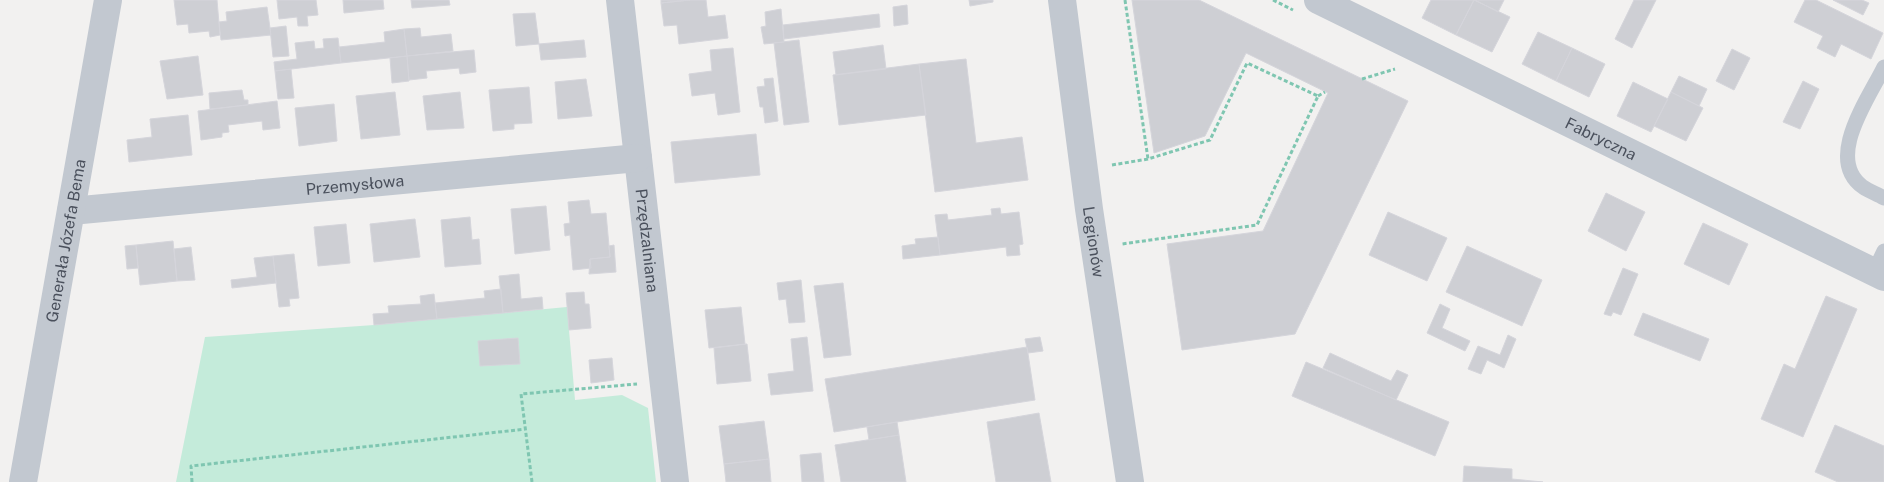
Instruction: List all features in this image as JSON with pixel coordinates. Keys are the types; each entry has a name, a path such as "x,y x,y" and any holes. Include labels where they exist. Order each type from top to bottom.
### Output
{"street":[{"name":"Generała Józefa Bema","path":"24,482 108,0"},
{"name":"Przędzalniana","path":"620,0 676,482"},
{"name":"Legionów","path":"1062,0 1089,209 1130,482"},
{"name":"Fabryczna","path":"1318,0 1881,266"},
{"name":"Przemysłowa","path":"71,211 638,158"}],"lane":[{"path":"1884,67 1848,139 1846,157 1852,174 1862,187 1884,198"}],"path":[{"path":"1125,0 1148,160"},
{"path":"1109,165 1148,160 1210,140 1247,63 1318,96"},
{"path":"1362,79 1398,68"},
{"path":"1119,244 1257,225 1318,96 1325,92"},
{"path":"532,482 522,394 663,381"},
{"path":"192,482 191,466 526,429"}],"green space":[{"path":"567,307 575,400 622,395 648,408 656,482 176,482 205,337 374,325"}],"building":[{"path":"174,0 217,0 220,35 210,37 209,31 189,33 188,24 177,25"},
{"path":"277,0 316,0 318,15 307,16 308,26 298,26 297,17 279,19"},
{"path":"343,0 383,0 384,9 344,13"},
{"path":"411,0 449,0 450,5 412,8"},
{"path":"661,0 690,0 661,3"},
{"path":"706,0 708,17 725,15 728,38 679,44 677,25 664,26 661,3"},
{"path":"969,0 993,0 993,2 970,6"},
{"path":"1132,0 1199,0 1408,101 1295,334 1182,350 1167,244 1263,231 1328,93 1246,53 1205,136 1154,153"},
{"path":"1431,0 1474,0 1456,35 1422,18"},
{"path":"1474,0 1510,17 1492,52 1456,35"},
{"path":"1475,0 1504,0 1498,12"},
{"path":"1634,0 1656,0 1632,48 1615,39"},
{"path":"1805,0 1816,0 1883,33 1871,59 1841,44 1835,57 1817,48 1823,36 1794,22"},
{"path":"1833,0 1862,0 1869,3 1863,15"},
{"path":"907,5 908,24 894,26 893,7"},
{"path":"267,7 271,35 221,40 219,22 227,21 226,12"},
{"path":"781,9 784,42 764,44 761,27 766,26 765,12"},
{"path":"535,13 539,44 516,46 513,14"},
{"path":"879,14 880,27 784,39 783,25"},
{"path":"286,26 289,56 273,57 270,28"},
{"path":"420,28 421,37 451,34 453,51 407,56 404,29"},
{"path":"404,29 407,56 341,63 339,47 385,42 384,32"},
{"path":"1538,32 1572,48 1556,81 1522,64"},
{"path":"338,38 341,63 275,71 274,62 297,59 295,43 314,41 315,49 324,48 323,39"},
{"path":"584,40 586,57 541,60 539,44"},
{"path":"799,40 809,122 784,125 774,43"},
{"path":"883,45 886,69 836,75 833,52"},
{"path":"733,48 740,112 718,115 715,93 692,96 689,74 712,71 710,50"},
{"path":"1572,48 1605,64 1589,97 1556,81"},
{"path":"1732,49 1750,58 1734,90 1716,81"},
{"path":"474,50 476,72 460,74 459,68 426,71 427,78 409,80 407,56"},
{"path":"198,56 203,95 167,99 160,61"},
{"path":"407,56 409,81 392,83 390,58"},
{"path":"966,59 976,143 1022,137 1028,180 935,192 919,64"},
{"path":"919,64 926,115 839,125 833,75"},
{"path":"291,69 294,98 278,99 275,71"},
{"path":"1679,76 1707,89 1699,106 1671,92"},
{"path":"773,78 778,121 765,123 763,107 760,107 757,87 765,86 764,79"},
{"path":"586,79 592,116 558,119 555,82"},
{"path":"1803,81 1819,89 1800,129 1783,122"},
{"path":"1633,82 1668,99 1651,132 1617,116"},
{"path":"529,87 532,123 514,124 514,129 493,131 489,90"},
{"path":"242,90 244,100 248,100 248,105 210,109 209,93"},
{"path":"395,92 400,135 361,139 356,96"},
{"path":"460,92 464,128 427,130 423,96"},
{"path":"1671,92 1703,108 1686,141 1654,126"},
{"path":"277,101 280,128 263,130 262,121 228,125 229,132 222,133 222,137 201,140 198,111"},
{"path":"334,104 337,141 299,146 295,108"},
{"path":"188,115 192,155 129,162 127,140 152,137 150,119"},
{"path":"756,134 760,175 675,183 671,142"},
{"path":"1606,193 1645,212 1626,251 1588,231"},
{"path":"589,200 591,214 606,213 610,257 590,259 591,268 573,270 570,235 565,236 564,224 570,223 568,202"},
{"path":"546,206 550,250 515,254 511,209"},
{"path":"1000,208 1001,214 1019,212 1023,244 1019,245 1020,255 1007,256 1006,247 940,255 935,215 947,214 948,220 992,215 991,209"},
{"path":"1388,212 1447,238 1427,281 1369,255"},
{"path":"470,217 472,240 479,239 481,264 445,267 441,220"},
{"path":"415,219 420,257 374,262 370,224"},
{"path":"1703,223 1748,244 1729,285 1684,264"},
{"path":"346,224 350,263 318,266 314,227"},
{"path":"938,237 940,255 903,259 902,246 916,244 915,239"},
{"path":"173,241 177,281 140,285 136,245"},
{"path":"136,245 138,268 127,269 125,246"},
{"path":"614,245 616,272 589,274 590,259 610,257 609,246"},
{"path":"1467,246 1542,280 1522,326 1446,292"},
{"path":"191,247 195,280 177,281 174,249"},
{"path":"294,254 299,298 289,299 290,306 279,307 273,256"},
{"path":"273,256 276,283 232,288 231,280 257,277 254,258"},
{"path":"1623,268 1638,274 1621,315 1613,312 1611,316 1604,314"},
{"path":"519,274 521,299 542,297 543,309 503,313 499,276"},
{"path":"801,280 805,322 789,323 786,299 779,300 777,283"},
{"path":"843,283 851,355 824,358 814,286"},
{"path":"501,289 503,313 437,319 435,303 485,298 484,291"},
{"path":"584,292 585,304 589,304 591,328 569,330 566,293"},
{"path":"434,294 437,319 374,325 373,314 389,313 388,306 421,304 420,296"},
{"path":"1826,296 1857,309 1803,437 1761,419 1784,364 1795,369"},
{"path":"1440,304 1450,309 1442,328 1470,341 1465,351 1427,333"},
{"path":"741,307 745,344 709,348 705,310"},
{"path":"1643,313 1709,339 1700,361 1634,335"},
{"path":"1508,335 1516,339 1504,368 1487,360 1481,374 1468,369 1478,346 1500,355"},
{"path":"807,337 813,391 771,395 768,374 794,371 791,339"},
{"path":"1040,337 1043,351 1028,353 1025,339"},
{"path":"518,338 520,364 480,366 478,341"},
{"path":"747,344 751,381 717,384 714,348"},
{"path":"1027,347 1035,400 834,432 825,379"},
{"path":"1330,353 1391,381 1397,370 1408,375 1396,400 1323,368"},
{"path":"612,358 614,380 591,383 589,360"},
{"path":"1306,362 1449,422 1435,456 1292,396"},
{"path":"1039,413 1051,482 996,482 987,422"},
{"path":"764,421 769,459 724,464 719,426"},
{"path":"897,422 899,435 869,440 867,427"},
{"path":"1835,425 1884,446 1884,482 1838,482 1815,472"},
{"path":"899,435 906,482 841,482 835,445"},
{"path":"821,453 824,482 802,482 800,455"},
{"path":"769,459 771,482 726,482 724,464"},
{"path":"1464,466 1512,469 1512,479 1543,482 1463,482"}]}
